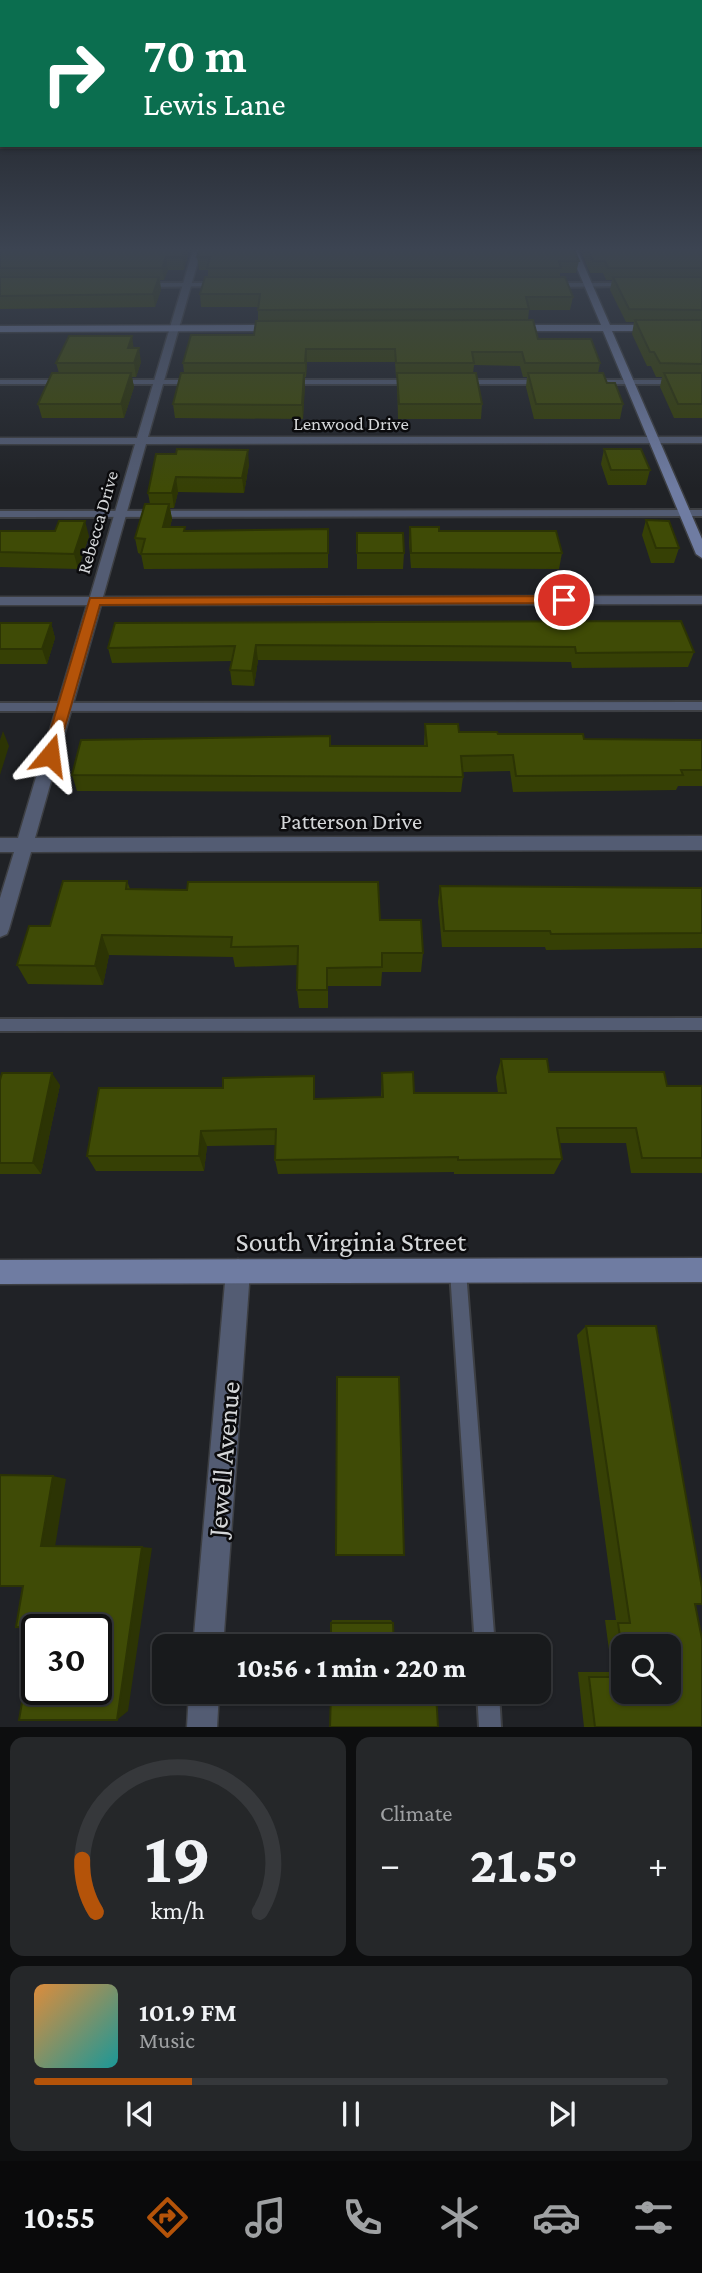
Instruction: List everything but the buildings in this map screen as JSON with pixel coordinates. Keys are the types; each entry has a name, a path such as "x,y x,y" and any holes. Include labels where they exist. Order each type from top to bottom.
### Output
{"street":[{"path":"0,329 286,328"},
{"path":"495,328 702,328"},
{"path":"607,328 702,554"},
{"name":"Rebecca Drive","path":"0,929 174,329"},
{"name":"Lenwood Drive","path":"0,441 702,440"},
{"path":"0,601 702,600"},
{"name":"Patterson Drive","path":"0,845 702,843"},
{"name":"South Virginia Street","path":"0,1272 702,1270"},
{"name":"Jewell Avenue","path":"209,1634 238,1272"},
{"path":"202,1727 203,1704"}],"lane":[{"path":"0,382 66,382"},
{"path":"106,382 200,382"},
{"path":"283,382 422,382"},
{"path":"449,382 547,382"},
{"path":"588,382 702,382"},
{"path":"0,514 702,513"},
{"path":"0,707 702,706"},
{"path":"0,1025 702,1024"},
{"path":"458,1271 484,1634"},
{"path":"489,1704 491,1727"}],"route":[{"path":"50,755 95,601 564,600"}]}
